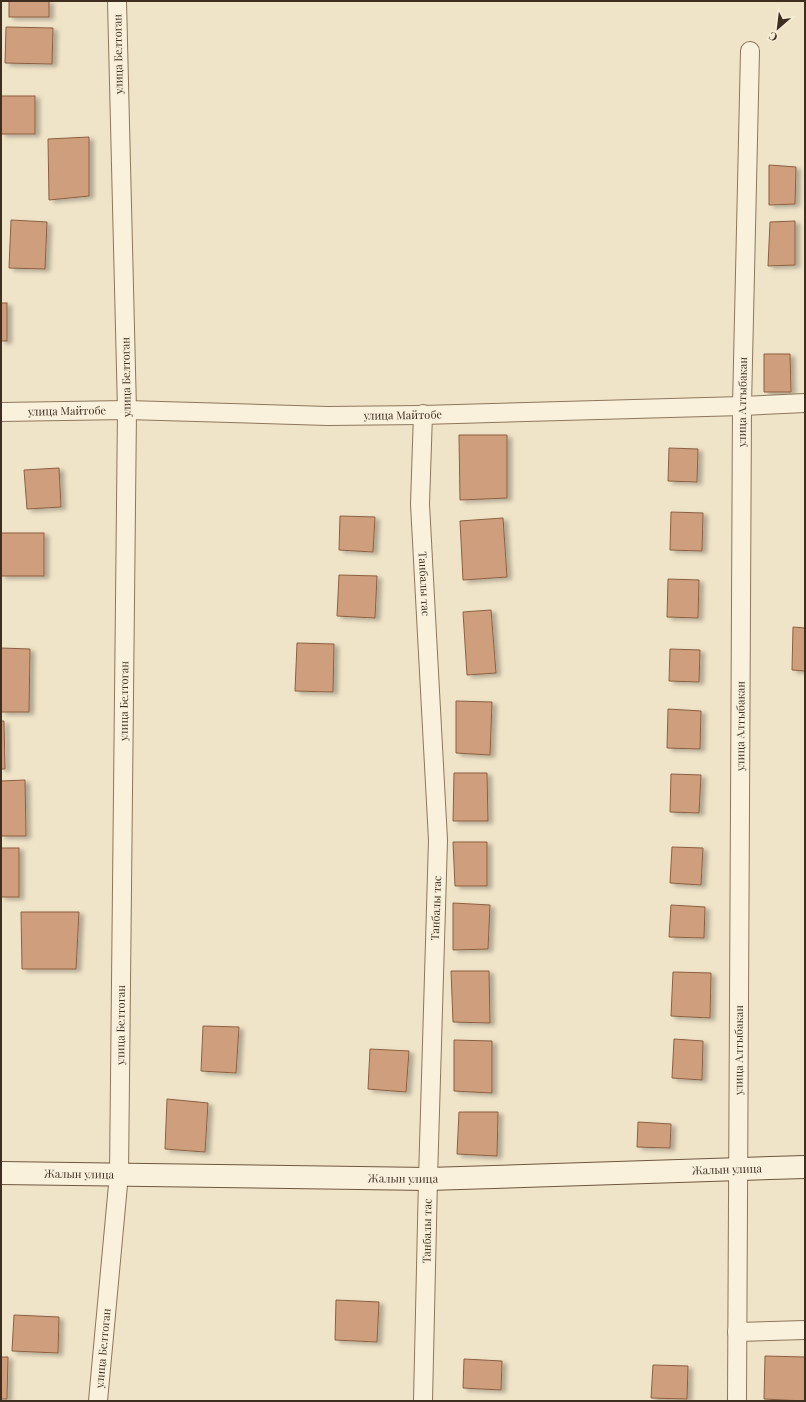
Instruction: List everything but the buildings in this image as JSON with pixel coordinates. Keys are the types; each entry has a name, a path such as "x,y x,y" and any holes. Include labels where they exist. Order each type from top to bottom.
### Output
{"street":[{"name":"улица Белтоган","path":"98,1401 119,1174 127,410 117,1"},
{"name":"улица Алтыбакан","path":"737,1401 742,406 750,51"},
{"name":"улица Майтобе","path":"1,412 127,410 328,416 742,406 805,403"},
{"name":"Танбалы тас","path":"423,414 420,504 438,840 423,1401"},
{"name":"Жалын улица","path":"1,1173 428,1179 805,1167"},
{"path":"737,1332 805,1330"}]}
